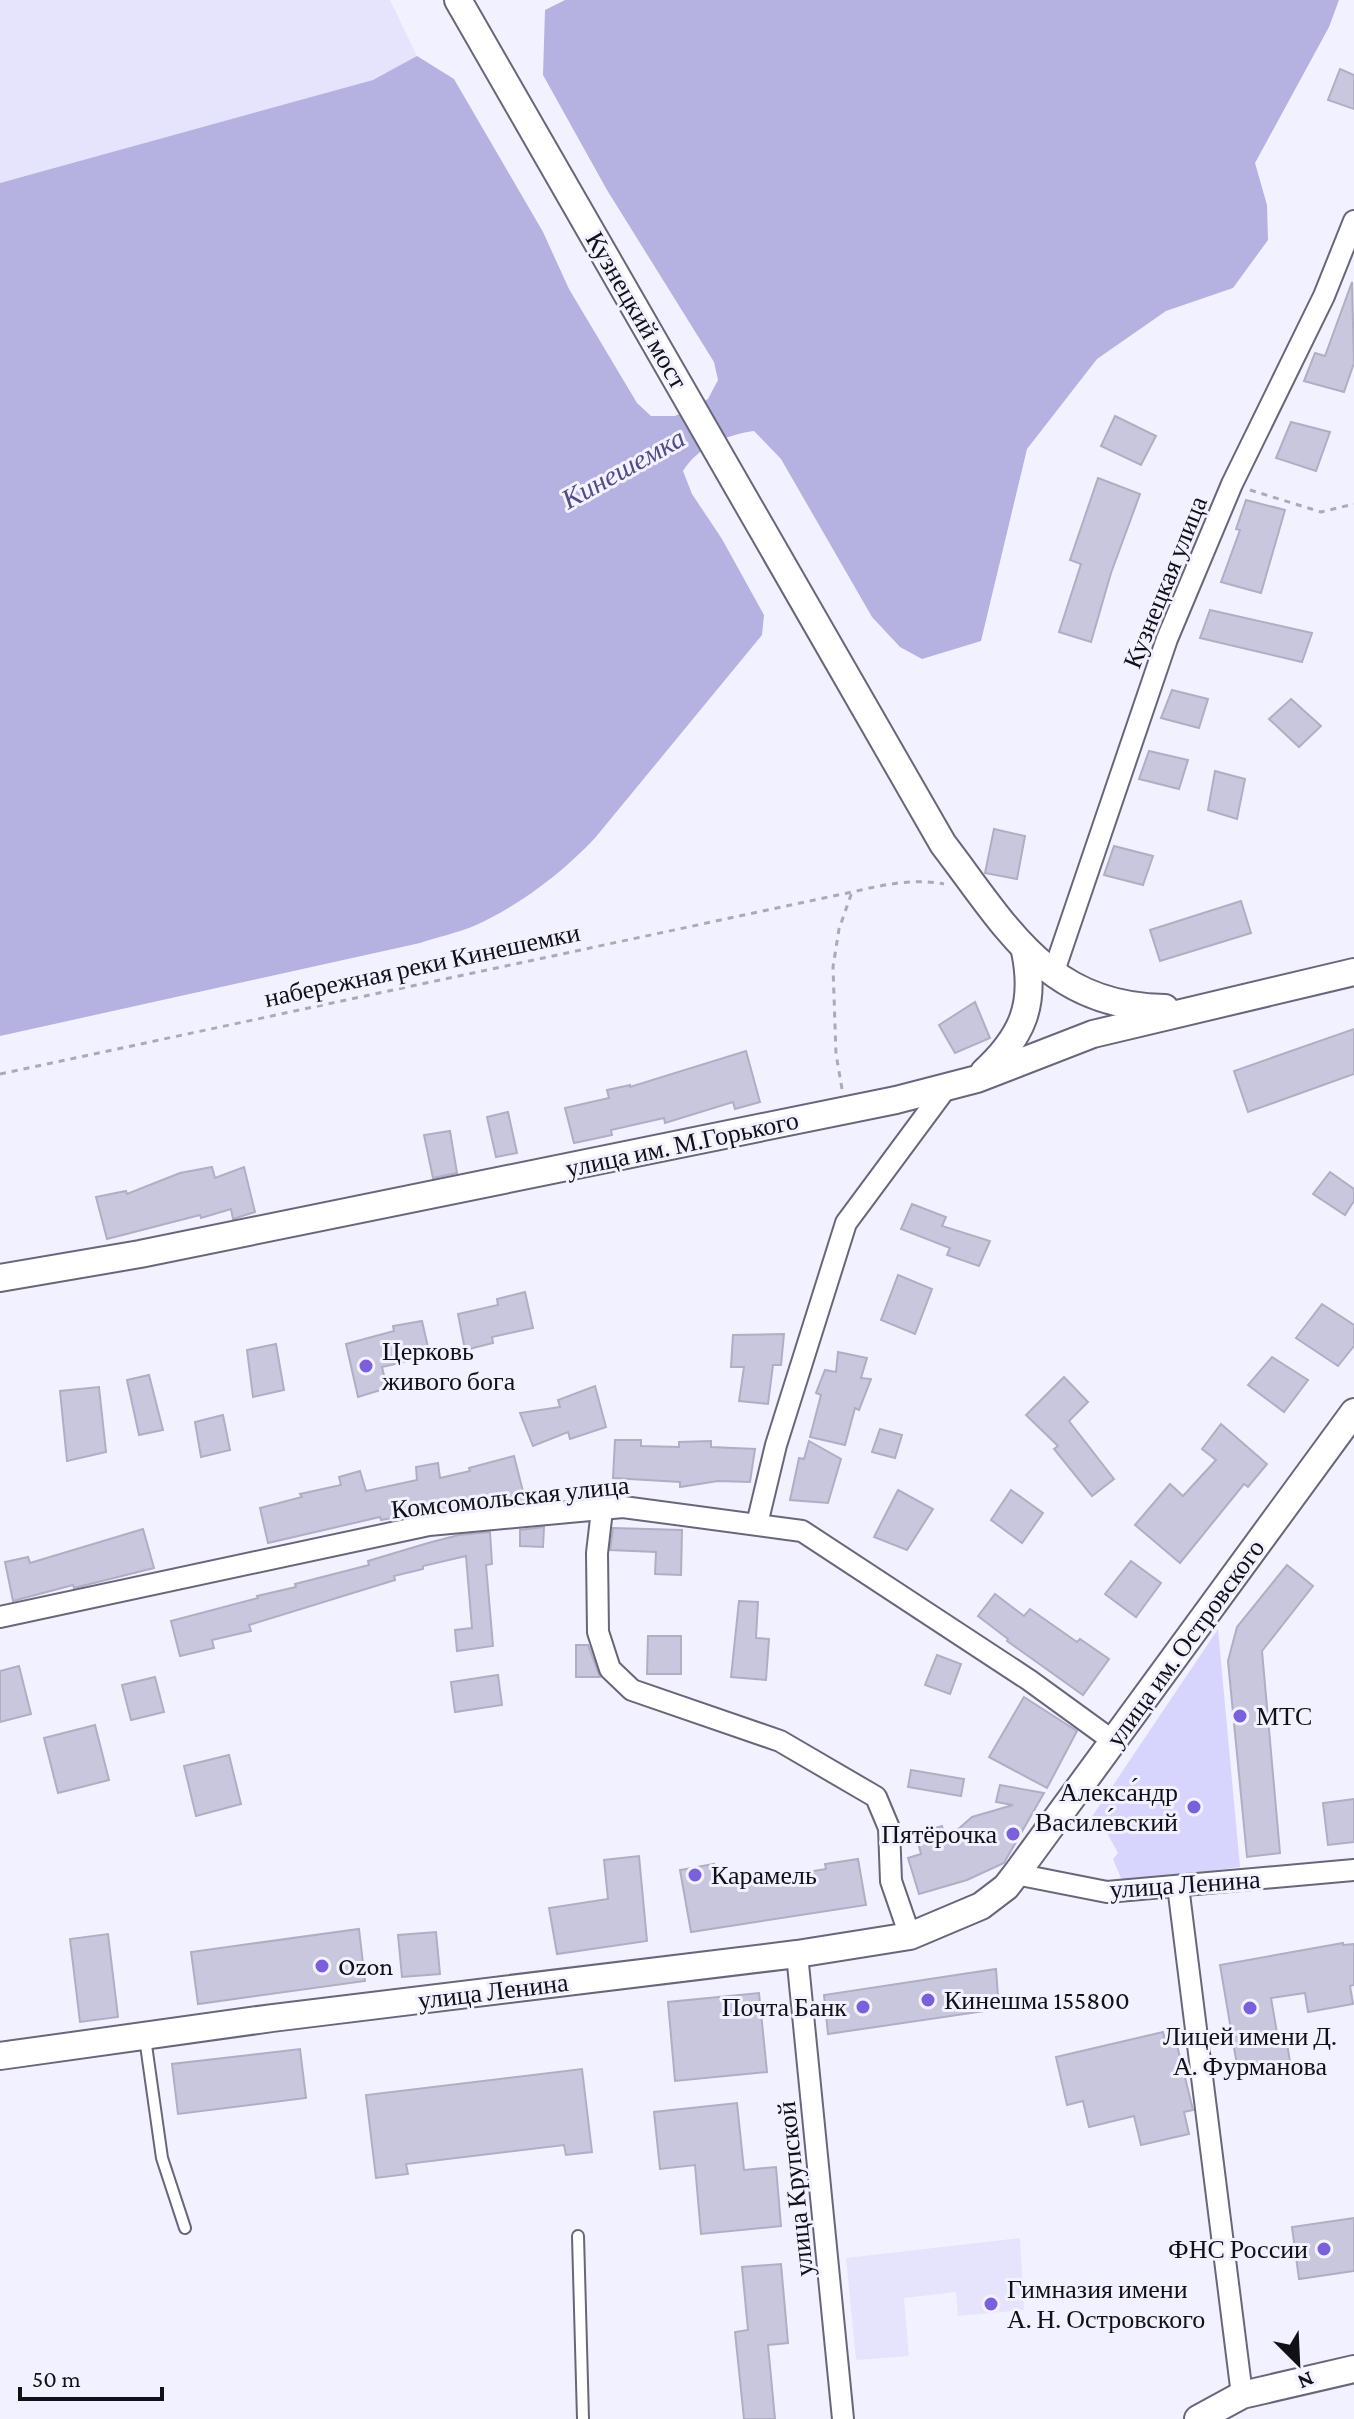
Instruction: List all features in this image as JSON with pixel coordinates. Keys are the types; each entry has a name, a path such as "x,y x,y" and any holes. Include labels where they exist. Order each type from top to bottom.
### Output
{"street":[{"name":"Кузнецкий мост","path":"458,0 943,844 979,890"},
{"name":"Кузнецкая улица","path":"1053,974 1167,639 1232,484 1324,296 1354,221"},
{"path":"979,890 1025,951 1053,974 1102,999 1149,1008 1197,1008"},
{"path":"977,1079 1004,1053 1020,1031 1029,991 1025,951"},
{"name":"улица им. М.Горького","path":"0,1278 140,1254 946,1088 1083,1038 1354,972"},
{"path":"757,1524 776,1445 846,1223 946,1088"},
{"name":"улица им. Островского","path":"981,1906 1006,1887 1016,1874 1354,1412"},
{"name":"Комсомольская улица","path":"0,1617 429,1525 623,1507 802,1531 1029,1680 1113,1741"},
{"path":"602,1510 597,1553 598,1632 610,1669 632,1690 780,1741 876,1797 889,1828 891,1881 910,1936"},
{"name":"улица Ленина","path":"1016,1874 1107,1892 1354,1870"},
{"path":"1178,1886 1242,2395"},
{"name":"улица Ленина","path":"0,2056 797,1954 910,1936 981,1906"},
{"name":"улица Крупской","path":"797,1954 843,2419"},
{"path":"1198,2419 1242,2395 1354,2369"}],"lane":[{"path":"145,2036 162,2158 185,2228"},
{"path":"578,2236 583,2419"},
{"path":"1218,2419 1242,2395"}],"path":[{"path":"1232,484 1321,512 1354,504"},
{"name":"набережная реки Кинешемки","path":"0,1074 901,882 927,880 979,890"},
{"path":"850,1109 837,1074 833,967 839,929 852,892"}],"shaded area":[{"path":"0,0 390,0 417,56 374,80 0,183"},
{"path":"1218,1629 1240,1867 1123,1883 1113,1859 1118,1853 1102,1824 1089,1821"},
{"name":"Гимназия имени А. Н. Островского","path":"1020,2238 1024,2310 958,2316 956,2292 904,2298 909,2356 856,2360 846,2258"}],"water":[{"name":"Кинешемка","path":"565,0 1339,0 1329,27 1255,163 1267,205 1268,240 1233,288 1166,311 1097,359 1027,449 981,641 922,659 900,647 872,617 781,459 754,431 723,439 705,448 683,471 692,494 722,539 764,615 762,635 595,838 554,876 491,918 420,943 0,1036 0,183 373,80 417,56 454,79 543,232 569,289 637,403 651,416 675,416 708,399 718,380 714,362 607,190 543,75 545,10"}],"building":[{"path":"1340,69 1354,75 1354,109 1328,100"},
{"path":"1352,282 1354,363 1344,392 1304,381 1315,353 1325,356"},
{"path":"1115,416 1156,436 1141,465 1101,446"},
{"path":"1291,422 1330,432 1316,471 1276,458"},
{"path":"1098,478 1140,494 1111,573 1091,642 1059,632 1081,564 1070,560"},
{"path":"1246,500 1285,510 1261,593 1221,582 1240,530 1236,529"},
{"path":"1210,610 1312,633 1302,662 1200,638"},
{"path":"1172,690 1208,699 1199,728 1161,718"},
{"path":"1291,699 1321,726 1299,747 1269,719"},
{"path":"1149,751 1188,760 1179,789 1139,779"},
{"path":"1215,771 1245,779 1237,819 1208,810"},
{"path":"994,829 1025,836 1017,879 985,873"},
{"path":"1114,846 1153,856 1143,885 1104,875"},
{"path":"1241,901 1251,933 1160,961 1150,930"},
{"path":"975,1002 990,1038 955,1053 939,1025"},
{"path":"1354,1029 1354,1074 1248,1112 1234,1071"},
{"path":"746,1051 760,1102 735,1109 733,1102 665,1123 664,1118 611,1130 612,1135 574,1143 565,1108 609,1098 607,1090 630,1087"},
{"path":"508,1112 517,1153 496,1157 487,1117"},
{"path":"450,1131 457,1173 433,1178 424,1135"},
{"path":"212,1167 215,1178 244,1167 255,1212 233,1219 231,1209 107,1239 96,1197 126,1191 127,1194 180,1173"},
{"path":"1330,1172 1354,1189 1354,1201 1345,1215 1313,1194"},
{"path":"912,1204 946,1217 942,1226 990,1241 979,1266 947,1255 950,1248 901,1229"},
{"path":"898,1275 932,1289 915,1334 881,1320"},
{"path":"525,1292 533,1328 492,1337 493,1343 465,1350 458,1314 498,1305 497,1299"},
{"path":"1322,1304 1354,1325 1354,1346 1338,1366 1296,1338"},
{"path":"422,1321 430,1356 382,1367 387,1388 358,1397 346,1344 394,1331 393,1326"},
{"path":"784,1334 781,1365 773,1365 768,1404 739,1401 744,1367 731,1367 733,1335"},
{"path":"276,1344 284,1390 253,1397 247,1350"},
{"path":"838,1352 867,1358 861,1378 871,1379 859,1410 855,1408 845,1445 810,1437 821,1395 816,1393 825,1370 836,1372"},
{"path":"1272,1357 1308,1380 1284,1412 1248,1385"},
{"path":"149,1375 163,1430 139,1435 127,1380"},
{"path":"1064,1377 1088,1402 1069,1421 1114,1479 1092,1496 1054,1449 1058,1446 1026,1415"},
{"path":"595,1386 606,1427 570,1439 568,1432 533,1446 520,1413 560,1407 558,1400"},
{"path":"99,1387 106,1452 67,1461 60,1391"},
{"path":"223,1415 230,1450 201,1457 195,1422"},
{"path":"1221,1424 1267,1464 1248,1487 1244,1484 1180,1563 1135,1525 1170,1484 1183,1496 1216,1460 1202,1449"},
{"path":"880,1429 902,1435 895,1458 872,1452"},
{"path":"615,1440 641,1440 641,1446 679,1447 679,1442 711,1441 711,1447 755,1449 750,1482 718,1481 680,1487 680,1482 613,1478"},
{"path":"809,1441 841,1459 828,1503 790,1500 799,1458 804,1459"},
{"path":"514,1456 526,1503 417,1513 381,1520 380,1517 268,1543 260,1508 302,1497 300,1494 341,1485 339,1477 360,1471 366,1491 417,1480 416,1467 438,1463 440,1478"},
{"path":"898,1490 933,1509 907,1550 874,1537"},
{"path":"1011,1490 1043,1513 1022,1543 991,1520"},
{"path":"544,1527 543,1547 520,1546 520,1530"},
{"path":"613,1528 682,1530 681,1575 655,1574 656,1552 610,1550"},
{"path":"143,1529 154,1568 13,1601 5,1562 28,1557 30,1563"},
{"path":"490,1532 492,1564 486,1565 493,1646 457,1651 455,1630 472,1628 466,1556 423,1566 423,1569 394,1576 395,1580 249,1625 251,1631 212,1640 214,1648 180,1656 171,1621 369,1565 368,1561 428,1543 459,1535"},
{"path":"1131,1561 1161,1583 1136,1617 1105,1594"},
{"path":"1287,1565 1313,1586 1262,1651 1280,1853 1247,1857 1228,1661 1237,1627"},
{"path":"995,1594 1024,1616 1030,1609 1077,1642 1080,1639 1109,1659 1083,1695 1007,1641 978,1616"},
{"path":"739,1601 758,1602 756,1638 769,1639 766,1680 731,1677"},
{"path":"648,1636 681,1636 681,1674 647,1674"},
{"path":"576,1645 588,1645 600,1677 576,1677"},
{"path":"937,1655 961,1664 950,1694 925,1685"},
{"path":"19,1666 31,1714 0,1722 0,1671"},
{"path":"498,1675 502,1705 455,1712 451,1682"},
{"path":"155,1677 164,1712 131,1720 122,1685"},
{"path":"1024,1697 1077,1731 1047,1788 989,1757"},
{"path":"95,1725 109,1780 58,1793 44,1738"},
{"path":"229,1755 241,1804 196,1816 184,1766"},
{"path":"911,1770 964,1779 961,1796 908,1787"},
{"path":"1000,1785 1044,1793 1004,1863 967,1880 919,1894 908,1858 921,1854 916,1834 942,1826 946,1840 972,1817 1013,1805 996,1802"},
{"path":"1354,1799 1354,1842 1328,1845 1323,1803"},
{"path":"639,1856 647,1941 557,1954 549,1908 608,1899 604,1860"},
{"path":"858,1859 866,1905 691,1932 680,1870 714,1864 718,1880 764,1873 765,1879 826,1869 825,1864"},
{"path":"359,1929 365,1981 198,2004 191,1952"},
{"path":"436,1932 440,1974 402,1977 398,1935"},
{"path":"108,1934 118,2017 80,2022 70,1939"},
{"name":"Лицей имени Д. А. Фурманова","path":"1343,1943 1354,1944 1354,1985 1350,1986 1353,2004 1308,2012 1305,1993 1271,1998 1277,2033 1285,2031 1290,2062 1238,2071 1220,1965"},
{"path":"996,1969 999,2009 828,2034 824,1995"},
{"path":"759,1993 767,2072 675,2081 668,2002"},
{"path":"1163,2032 1166,2043 1176,2041 1193,2110 1184,2112 1189,2134 1141,2145 1134,2116 1089,2127 1083,2101 1067,2105 1056,2057"},
{"path":"300,2049 306,2098 178,2114 172,2064"},
{"path":"582,2069 592,2152 566,2155 564,2145 406,2164 408,2174 376,2178 366,2095"},
{"path":"737,2103 744,2170 776,2167 781,2226 701,2234 695,2165 660,2169 654,2112"},
{"name":"ФНС России","path":"1354,2218 1354,2271 1299,2279 1292,2227"},
{"path":"781,2264 788,2343 768,2345 775,2419 744,2419 735,2332 748,2330 742,2267"}],"place":[{"name":"Церковь живого бога","path":"366,1366"},
{"name":"МТС","path":"1240,1716"},
{"name":"Алекса́ндр Василе́вский","path":"1194,1807"},
{"name":"Пятёрочка","path":"1013,1834"},
{"name":"Карамель","path":"695,1875"},
{"name":"Ozon","path":"322,1966"},
{"name":"Кинешма 155800","path":"928,2000"},
{"name":"Почта Банк","path":"863,2007"},
{"name":"Лицей имени Д. А. Фурманова","path":"1250,2008"},
{"name":"ФНС России","path":"1324,2249"},
{"name":"Гимназия имени А. Н. Островского","path":"991,2304"}]}
